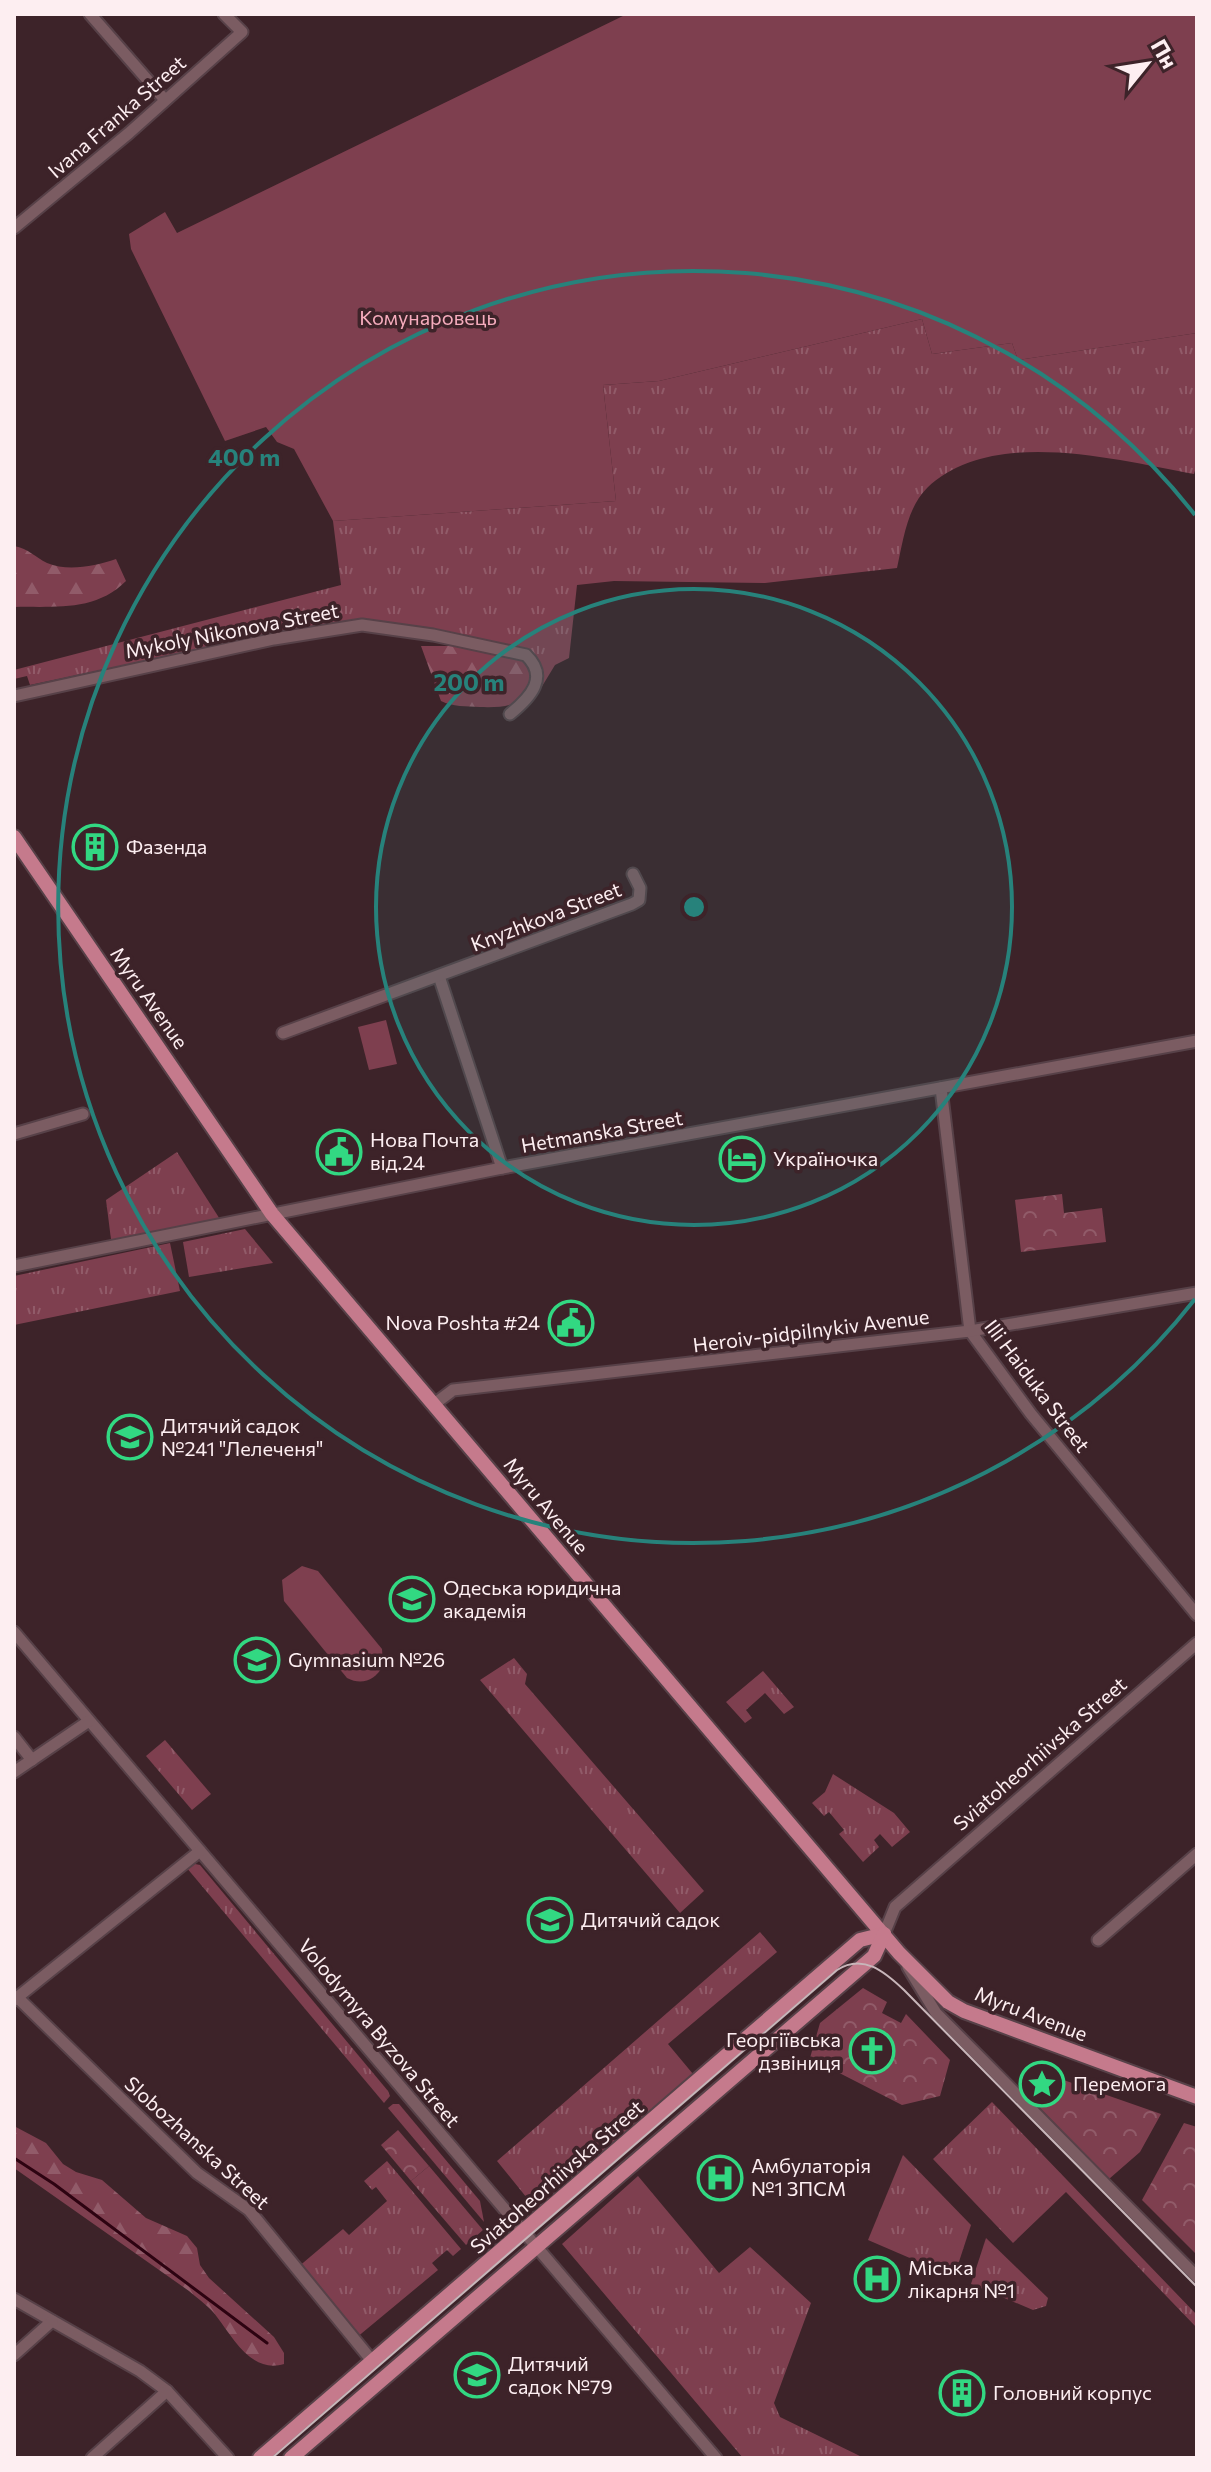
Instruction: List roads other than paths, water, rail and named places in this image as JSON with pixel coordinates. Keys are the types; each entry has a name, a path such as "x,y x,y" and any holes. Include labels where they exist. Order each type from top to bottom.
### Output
{"main road":[{"name":"Myru Avenue","path":"14,837 272,1214 899,1953 948,2002 964,2011 1197,2097"},
{"name":"Sviatoheorhiivska Street","path":"260,2458 860,1940 884,1934"},
{"name":"Sviatoheorhiivska Street","path":"293,2457 874,1956 884,1934"}],"street":[{"path":"90,14 165,100"},
{"name":"Ivana Franka Street","path":"14,228 242,32 224,14"},
{"name":"Mykoly Nikonova Street","path":"14,696 274,639 362,625 433,635 526,655 537,665 539,674 536,687 510,714"},
{"name":"Knyzhkova Street","path":"283,1033 632,904 639,900 640,888 633,874"},
{"path":"439,976 502,1168"},
{"name":"Hetmanska Street","path":"14,1266 502,1168 1197,1041"},
{"name":"Illi Haiduka Street","path":"941,1088 970,1331 1031,1414 1197,1615"},
{"path":"14,1134 83,1114"},
{"name":"Heroiv-pidpilnykiv Avenue","path":"433,1405 453,1390 970,1331 1197,1293"},
{"name":"Volodymyra Byzova Street","path":"14,1632 716,2458"},
{"name":"Sviatoheorhiivska Street","path":"884,1934 895,1907 1197,1643"},
{"path":"14,1772 89,1721"},
{"path":"14,1737 32,1760"},
{"path":"16,1999 200,1851"},
{"path":"1098,1940 1197,1854"},
{"path":"899,1953 936,2013 1197,2277"},
{"name":"Slobozhanska Street","path":"16,1999 197,2173 249,2210 266,2236 373,2362"},
{"path":"14,2299 140,2371 167,2391 228,2458"},
{"path":"14,2355 52,2321"},
{"path":"92,2458 167,2391"}],"waterway":[{"path":"14,2158 54,2184 267,2343"}],"tram line":[{"path":"272,2458 837,1970 856,1963 881,1971 904,1990 1197,2287"}],"place":[{"name":"Фазенда","path":"95,847"},
{"name":"Нова Почта від.24","path":"339,1152"},
{"name":"Україночка","path":"742,1159"},
{"name":"Nova Poshta #24","path":"571,1323"},
{"name":"Дитячий садок №241 \"Лелеченя\"","path":"130,1437"},
{"name":"Одеська юридична академія","path":"412,1599"},
{"name":"Gymnasium №26","path":"257,1660"},
{"name":"Дитячий садок","path":"550,1920"},
{"name":"Георгіївська дзвіниця","path":"872,2051"},
{"name":"Перемога","path":"1042,2084"},
{"name":"Амбулаторія №1 ЗПСМ","path":"720,2178"},
{"name":"Міська лікарня №1","path":"877,2279"},
{"name":"Дитячий садок №79","path":"477,2375"},
{"name":"Головний корпус","path":"962,2393"}],"park label":[{"name":"Комунаровець","path":"428,318"}]}
